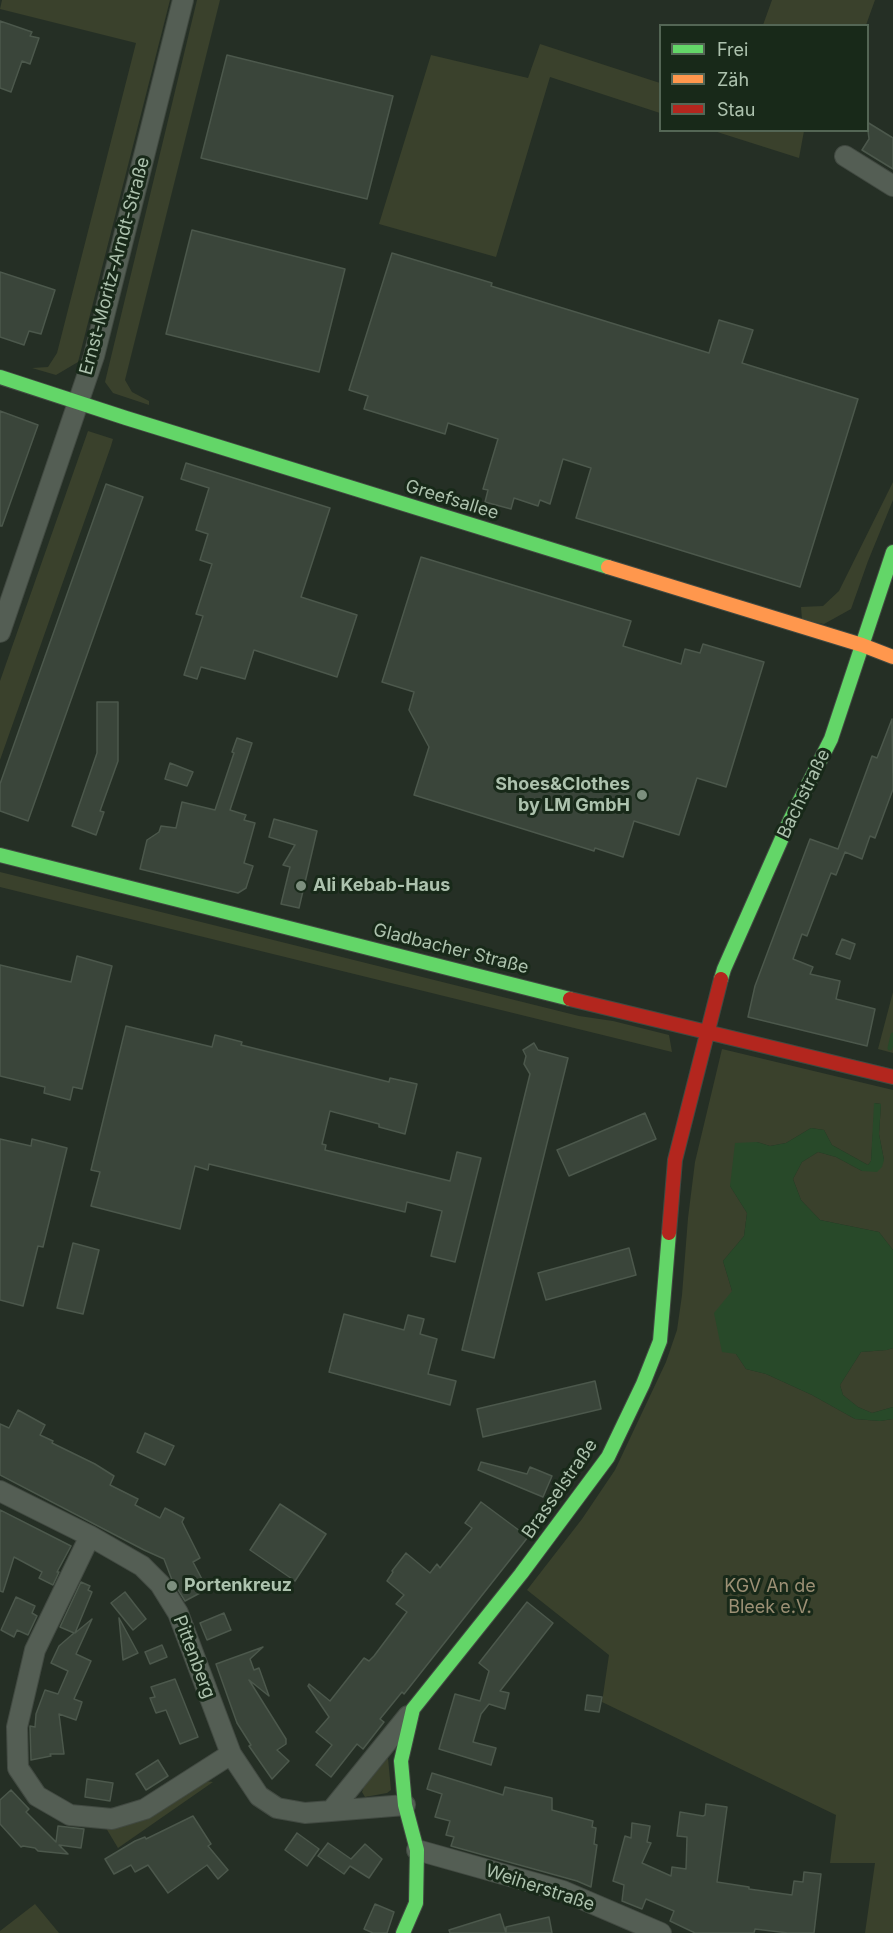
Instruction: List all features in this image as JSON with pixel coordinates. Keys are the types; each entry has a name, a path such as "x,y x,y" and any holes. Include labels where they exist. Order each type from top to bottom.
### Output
{"street":[{"name":"Ernst-Moritz-Arndt-Straße","path":"0,632 94,356 183,0"},
{"path":"845,156 893,186"},
{"name":"Greefsallee","path":"0,376 77,402 862,645 893,657"},
{"name":"Bachstraße","path":"707,1033 724,969 790,820 831,739 893,552"},
{"name":"Gladbacher Straße","path":"0,855 707,1033 893,1077"},
{"name":"Brasselstraße","path":"403,1933 416,1903 417,1850 405,1805 401,1761 413,1709 521,1574 608,1457 643,1384 660,1341 675,1160 707,1033"},
{"name":"Pittenberg","path":"0,1491 90,1536 142,1566 160,1584 178,1613 231,1754 258,1796 277,1808 304,1813 405,1805"},
{"path":"90,1536 35,1650 17,1727 18,1768 37,1796 70,1815 112,1819 145,1809 231,1754"},
{"path":"331,1811 413,1709"},
{"name":"Weiherstraße","path":"417,1850 563,1891 661,1933"}],"green space":[{"path":"2,0 170,0 78,362 56,375 32,368 48,367 57,353 136,43 0,9"},
{"path":"197,0 220,0 125,380 132,392 149,401 149,405 113,393 105,382"},
{"path":"772,0 875,0 866,24 763,24"},
{"path":"540,44 659,83 659,113 550,77 496,257 379,224 431,55 528,78"},
{"path":"717,132 804,132 799,158"},
{"path":"88,431 113,439 0,760 0,681"},
{"path":"893,482 893,500 851,609 824,624 802,620 801,607 823,606 839,591"},
{"path":"0,872 579,1016 613,1021 669,1035 672,1052 0,887"},
{"path":"893,992 893,1053 878,1049"},
{"name":"KGV An de Bleek e.V.","path":"722,1049 893,1090 893,1250 879,1232 820,1220 801,1200 793,1179 802,1162 818,1152 836,1157 862,1171 884,1160 879,1134 881,1104 875,1103 871,1161 868,1165 832,1145 824,1130 811,1128 786,1143 770,1146 757,1142 730,1186 747,1213 744,1236 723,1261 732,1291 736,1354 746,1369 766,1374 812,1395 855,1419 880,1421 893,1419 893,1933 865,1933 875,1863 830,1863 836,1815 602,1702 609,1655 527,1590 582,1519 615,1470 666,1362 677,1330 695,1162"},
{"path":"893,1348 893,1407 872,1413 858,1407 843,1395 840,1385 861,1352"},
{"path":"388,1758 391,1790 387,1793 365,1797 362,1792 364,1787"},
{"path":"205,1781 213,1782 118,1848 103,1823"},
{"path":"35,1904 59,1933 0,1933 0,1931"}],"shaded area":[{"path":"874,1103 881,1104 879,1134 884,1160 877,1172 862,1171 836,1157 818,1152 802,1162 793,1179 801,1200 820,1220 879,1232 893,1250 893,1348 861,1352 840,1385 843,1395 858,1407 872,1413 893,1407 893,1419 880,1421 855,1419 812,1395 766,1374 746,1369 736,1354 722,1352 714,1313 732,1291 723,1261 744,1236 747,1213 730,1186 735,1143 757,1142 770,1146 786,1143 811,1128 824,1130 832,1145 868,1165 871,1161"}],"building":[{"path":"0,21 32,32 30,36 39,38 30,64 22,61 11,92 0,88"},
{"path":"227,55 393,96 367,199 201,158"},
{"path":"869,123 893,138 893,169 862,150 869,139"},
{"path":"192,230 345,269 319,372 166,334"},
{"path":"392,253 709,353 719,320 753,330 742,363 858,399 800,587 576,518 591,468 563,459 550,504 540,500 538,506 514,498 511,509 485,502 488,490 483,489 498,439 448,423 445,434 364,409 368,396 349,390"},
{"path":"0,272 55,290 41,334 29,331 24,345 0,337"},
{"path":"0,411 38,425 2,526 0,526"},
{"path":"186,463 330,508 301,597 357,615 337,677 254,650 245,679 201,667 197,679 184,675 203,616 196,614 212,564 200,560 208,534 196,530 209,488 181,479"},
{"path":"106,484 143,497 28,821 0,811 0,784"},
{"path":"421,557 631,621 623,646 681,664 685,649 700,653 703,644 764,662 726,787 697,778 679,835 634,821 623,857 595,848 594,851 414,795 429,747 409,710 414,692 382,682"},
{"path":"97,702 118,702 118,761 100,811 104,812 96,835 72,826 97,753"},
{"path":"892,719 893,789 875,838 870,836 862,859 845,852 836,875 831,873 807,936 802,934 793,959 813,967 810,974 840,981 836,999 875,1009 867,1046 748,1017 755,986 810,839 838,849 872,756 877,758"},
{"path":"237,738 252,743 230,810 246,815 244,820 255,823 244,863 253,866 246,888 238,893 140,869 147,840 159,832 161,826 176,828 182,802 215,810"},
{"path":"170,763 193,772 187,786 165,779"},
{"path":"274,819 317,831 299,908 281,904 290,867 283,865 295,845 269,837"},
{"path":"842,939 855,944 850,959 836,954"},
{"path":"77,956 112,966 82,1089 73,1087 70,1100 44,1093 45,1087 0,1076 0,965 71,982"},
{"path":"126,1026 212,1047 215,1035 242,1042 241,1045 389,1082 390,1078 417,1084 405,1134 379,1127 379,1124 330,1111 322,1144 326,1145 325,1150 450,1181 457,1152 481,1158 455,1262 431,1256 442,1211 407,1202 405,1212 209,1164 208,1170 195,1166 180,1229 91,1206 100,1172 91,1170"},
{"path":"534,1043 538,1050 568,1058 494,1358 462,1350 530,1074 524,1064 526,1056 523,1050"},
{"path":"645,1113 656,1139 569,1176 557,1150"},
{"path":"0,1139 31,1146 32,1139 67,1148 43,1247 38,1246 23,1306 0,1300"},
{"path":"73,1243 99,1250 83,1314 57,1308"},
{"path":"629,1248 636,1275 546,1300 538,1273"},
{"path":"344,1314 404,1330 408,1315 424,1319 420,1334 437,1339 428,1374 456,1381 450,1405 329,1372"},
{"path":"595,1381 601,1409 483,1437 477,1409"},
{"path":"18,1410 45,1425 40,1435 114,1476 110,1485 138,1499 135,1505 160,1518 165,1508 184,1518 182,1522 200,1558 193,1562 205,1585 198,1589 200,1593 185,1601 172,1580 164,1559 0,1475 0,1424 9,1428"},
{"path":"145,1433 174,1446 165,1465 137,1452"},
{"path":"481,1462 527,1474 530,1467 552,1476 543,1497 478,1470"},
{"path":"481,1502 528,1537 404,1694 402,1692 380,1719 384,1722 363,1749 357,1744 331,1777 316,1765 332,1745 316,1732 329,1717 308,1686 309,1684 330,1701 364,1658 369,1661 374,1656 407,1612 396,1604 404,1595 387,1581 392,1571 406,1553 430,1573 437,1564 440,1568 472,1528 465,1523"},
{"path":"280,1504 326,1534 295,1581 250,1550"},
{"path":"0,1510 71,1546 57,1572 59,1572 53,1585 39,1578 42,1572 14,1557 3,1592 0,1591"},
{"path":"81,1582 90,1586 88,1590 92,1592 75,1633 92,1619 76,1654 91,1661 74,1699 82,1702 76,1720 59,1714 64,1754 50,1754 51,1756 31,1760 30,1726 35,1727 36,1714 45,1690 58,1694 68,1671 51,1663 59,1646 74,1633 60,1627"},
{"path":"125,1592 146,1619 133,1630 111,1603"},
{"path":"16,1597 35,1606 32,1613 37,1616 28,1635 17,1630 14,1637 1,1630"},
{"path":"527,1602 553,1623 500,1691 509,1693 505,1709 489,1704 481,1714 473,1742 496,1748 491,1765 439,1749 455,1694 480,1701 489,1671 479,1663"},
{"path":"224,1613 231,1630 207,1640 200,1623"},
{"path":"119,1618 138,1653 123,1660"},
{"path":"162,1645 167,1657 150,1664 145,1652"},
{"path":"263,1647 250,1659 254,1670 259,1668 269,1696 249,1680 286,1739 286,1744 277,1750 289,1761 272,1779 249,1746 251,1745 237,1723 216,1664"},
{"path":"175,1679 198,1737 180,1744 166,1710 156,1713 150,1698 155,1697 151,1687"},
{"path":"587,1695 602,1697 599,1712 585,1710"},
{"path":"158,1760 168,1776 146,1790 136,1774"},
{"path":"432,1773 503,1795 505,1787 552,1798 552,1810 593,1821 592,1827 596,1828 594,1844 597,1845 591,1887 577,1881 451,1846 454,1837 446,1835 450,1821 435,1817 442,1794 427,1789"},
{"path":"87,1779 113,1783 110,1801 85,1797"},
{"path":"11,1790 29,1809 26,1812 56,1842 58,1826 84,1829 81,1848 59,1845 68,1854 21,1847 0,1824 0,1800"},
{"path":"706,1804 727,1807 717,1882 792,1895 794,1881 803,1882 804,1872 821,1874 814,1933 755,1929 754,1933 695,1933 670,1921 674,1911 646,1899 642,1909 622,1901 624,1885 613,1881 625,1836 631,1838 632,1823 650,1826 647,1842 651,1843 642,1863 671,1876 672,1867 686,1869 687,1837 677,1836 680,1812 703,1816"},
{"path":"193,1816 211,1844 208,1846 228,1870 218,1879 207,1865 168,1893 148,1865 135,1872 131,1865 114,1874 105,1859 135,1841 145,1837 146,1839"},
{"path":"297,1833 319,1849 307,1866 285,1850"},
{"path":"328,1843 351,1859 365,1844 382,1859 369,1878 350,1866 344,1874 318,1856"},
{"path":"375,1904 394,1912 387,1933 373,1933 364,1929"},
{"path":"500,1914 506,1933 450,1933 449,1930"},
{"path":"549,1917 552,1933 506,1933 506,1927"}],"waterway":[{"path":"890,1048 893,1035"}],"traffic: fast":[{"path":"0,377 608,567"},
{"path":"721,979 790,820 831,739 893,552"},
{"path":"0,855 570,999"},
{"path":"403,1933 416,1903 417,1850 405,1805 401,1761 413,1709 521,1574 608,1457 643,1384 660,1341 669,1233"}],"traffic: slow":[{"path":"608,567 862,645 893,657"}],"traffic: jam":[{"path":"669,1233 675,1160 721,979"},
{"path":"570,999 893,1077"}],"place":[{"name":"Shoes&Clothes by LM GmbH","path":"642,795"},
{"name":"Ali Kebab-Haus","path":"301,886"},
{"name":"Portenkreuz","path":"172,1586"}]}
